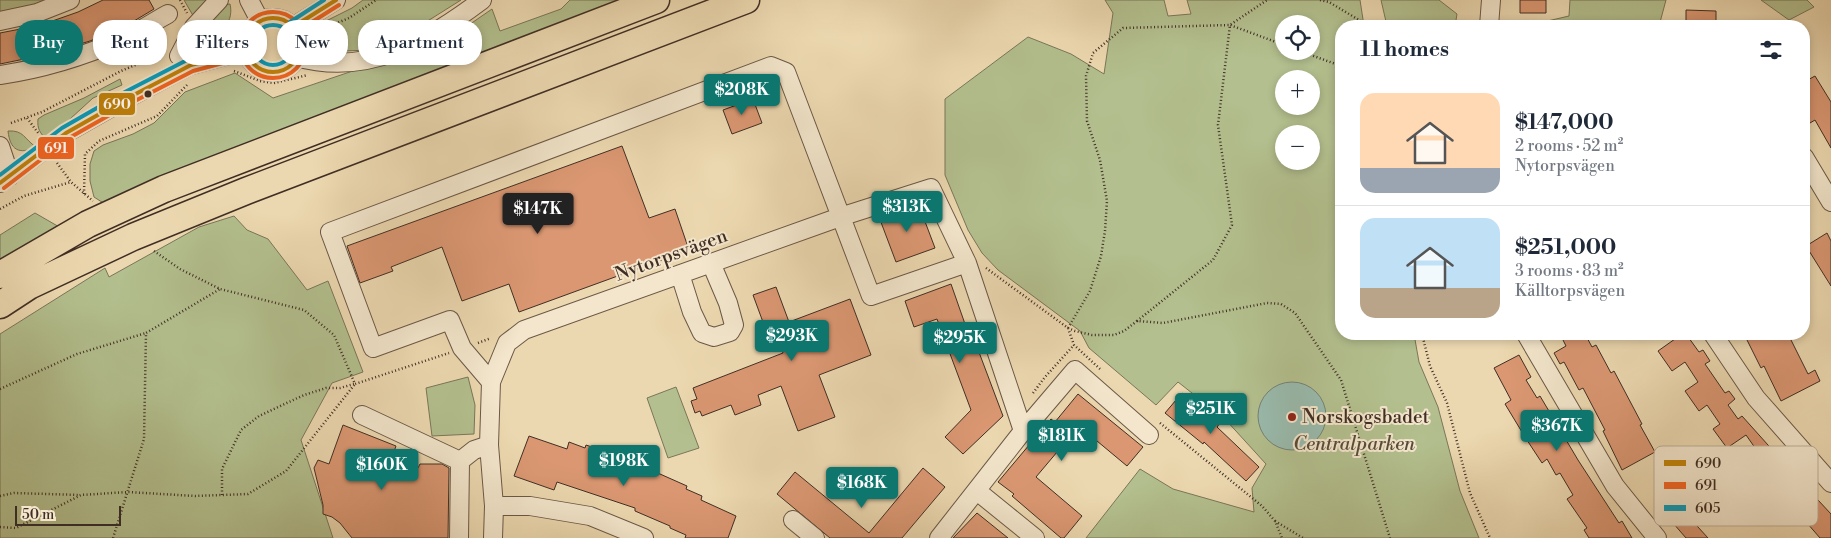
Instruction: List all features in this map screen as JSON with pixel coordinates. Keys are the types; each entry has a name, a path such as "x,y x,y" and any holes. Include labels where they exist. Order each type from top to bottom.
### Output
{"highway":[{"path":"0,275 88,224 164,189 656,0"},
{"path":"0,325 143,244 246,191 746,0"},
{"path":"0,305 29,286 143,244"}],"street":[{"path":"0,22 37,13 70,0"},
{"path":"200,20 219,0"},
{"path":"249,0 259,20"},
{"path":"302,20 336,0"},
{"path":"348,63 384,56 411,45 454,21 482,0"},
{"path":"1489,20 1491,0"},
{"path":"0,75 27,71 76,57 125,38 168,14"},
{"path":"265,20 274,18 282,20"},
{"path":"0,146 5,179 66,133 191,65"},
{"path":"255,65 265,70 274,71 289,65"},
{"path":"491,382 462,348 450,320 373,348 330,232 771,66 786,72 871,296 974,262 1024,431"},
{"path":"1810,167 1831,202"},
{"name":"Nytorpsvägen","path":"493,538 494,506 489,445 491,382 508,344 524,330 840,217 930,188 974,262"},
{"path":"680,274 692,312 702,333 714,337 730,332 734,325 728,303 711,263"},
{"path":"1530,340 1615,486 1657,538"},
{"path":"1717,340 1756,398 1798,446"},
{"path":"939,538 1074,370 1153,428"},
{"path":"362,415 460,461"},
{"path":"460,461 474,450 489,445"},
{"path":"459,538 460,461"},
{"path":"1818,468 1831,483"},
{"path":"977,491 1035,538"},
{"path":"494,506 530,506 590,516 644,538"},
{"path":"793,520 814,538"}],"path":[{"path":"344,20 376,0"},
{"path":"974,262 986,268 1068,328 1092,335 1114,335 1124,331 1213,260 1232,225 1218,125 1230,25 1267,0"},
{"path":"1320,0 1329,2 1359,20"},
{"path":"1068,328 1090,291 1101,256 1106,231 1106,193 1100,160 1087,121 1086,76 1093,52 1123,28 1230,25 1275,42"},
{"path":"10,123 27,118 121,71 170,50"},
{"path":"1320,58 1335,64"},
{"path":"230,70 260,81 274,83 308,76"},
{"path":"84,194 84,154 99,141 157,116 188,84"},
{"path":"27,118 41,137"},
{"path":"57,162 71,182 95,202"},
{"path":"0,209 24,196 71,182"},
{"path":"143,244 180,269 220,289 304,310 334,335 355,384"},
{"path":"0,389 76,354 146,333 220,289"},
{"path":"1137,321 1163,322 1267,304 1281,304 1294,313 1341,380 1390,538"},
{"path":"1068,328 1074,345 1103,372"},
{"path":"113,538 144,440 146,333"},
{"path":"222,495 222,469 241,430 260,416 304,395 326,388 340,388 355,384 497,336"},
{"path":"1424,340 1430,366 1447,403 1470,492 1490,538"},
{"path":"0,496 14,493 81,495 128,492 194,496 248,494 286,471 355,384"},
{"path":"1153,428 1262,506 1275,521 1303,538"},
{"path":"0,527 16,528 81,495"},
{"path":"1275,521 1282,538"}],"green space":[{"path":"0,0 46,0 0,13"},
{"path":"184,0 212,0 195,19"},
{"path":"363,0 461,0 429,20 358,20 358,50 348,51 348,20 328,20"},
{"path":"570,0 633,0 482,59 482,20 476,20 492,9 500,31 561,9"},
{"name":"Centralparken","path":"1105,0 1164,0 1168,16 1191,14 1187,0 1360,0 1363,20 1335,20 1335,340 1415,340 1419,362 1438,407 1460,491 1479,538 1086,538 1140,469 1173,489 1254,512 1252,488 1266,464 1225,419 1178,382 1156,405 1089,348 1080,331 998,270 982,253 968,230 945,175 945,99 1028,37 1071,54 1104,74 1113,13"},
{"path":"1381,0 1439,0 1457,14 1456,20 1386,20"},
{"path":"1570,0 1666,0 1661,20 1552,20 1569,16"},
{"path":"1761,0 1807,0 1814,7 1789,20"},
{"path":"230,4 229,20 209,20 223,5"},
{"path":"370,65 467,65 108,206 94,197 90,181 90,164 94,151 103,145 133,134 154,123 185,92 235,73 273,98"},
{"path":"120,79 122,85 93,98 47,140 41,133 38,119"},
{"path":"8,131 21,134 36,147 25,151 16,149 11,143"},
{"path":"35,213 61,228 0,263 0,235"},
{"path":"234,216 247,230 268,239 307,290 328,281 363,372 332,383 301,440 333,538 0,538 0,334 105,268 109,277 199,227"},
{"path":"468,377 475,405 474,434 432,436 426,388"},
{"path":"676,387 699,448 668,458 647,398"}],"shaded area":[{"name":"Norskogsbadet","path":"1299,382 1311,388 1320,397 1326,409 1324,429 1316,440 1299,450 1285,450 1268,440 1260,429 1258,409 1268,392 1279,384"}],"building":[{"path":"103,0 149,0 154,9 136,20 93,20 93,40 83,43 83,20 55,20"},
{"path":"1520,0 1546,0 1546,13 1520,13"},
{"path":"1686,10 1716,11 1716,20 1686,20"},
{"path":"15,30 15,61 0,64 0,33"},
{"path":"1815,76 1831,102 1831,148 1815,120 1810,123 1810,79"},
{"path":"753,99 762,123 732,134 723,110"},
{"path":"622,146 649,218 675,209 689,250 519,312 509,284 462,301 442,247 391,267 393,271 360,283 347,246"},
{"path":"918,203 935,248 896,262 879,217"},
{"path":"1827,233 1831,241 1831,286 1810,252 1810,244"},
{"path":"951,284 965,324 968,323 1003,416 963,454 945,437 971,410 937,319 914,327 905,301"},
{"path":"776,287 789,322 850,299 871,355 819,375 835,417 798,431 781,386 758,395 761,405 735,415 731,405 702,416 700,411 695,413 691,401 697,399 693,388 783,353 775,330 767,333 753,295"},
{"path":"1563,340 1588,340 1592,347 1596,345 1611,373 1614,371 1642,424 1640,425 1654,453 1622,470 1603,431 1605,430 1583,388 1579,390 1564,362 1560,364 1554,353 1566,346"},
{"path":"1674,340 1690,340 1699,352 1703,350 1710,361 1705,364 1725,393 1729,391 1735,399 1728,405 1738,419 1742,416 1769,446 1754,446 1746,435 1730,446 1726,446 1713,429 1720,424 1707,405 1699,411 1685,391 1698,382 1685,362 1672,371 1658,351"},
{"path":"1747,340 1791,340 1808,374 1815,370 1820,381 1781,401 1764,366 1761,368"},
{"path":"1519,355 1531,377 1526,380 1537,398 1540,396 1578,460 1619,523 1622,521 1632,538 1589,538 1584,530 1587,528 1567,499 1573,495 1560,473 1556,475 1547,459 1542,463 1525,437 1505,404 1511,400 1494,368"},
{"path":"1182,393 1220,423 1217,427 1259,467 1246,481 1204,442 1203,444 1165,413"},
{"path":"1078,394 1143,447 1127,466 1079,426 1036,477 1082,516 1064,538 1061,538 1012,496 1014,494 998,482 1051,419 1055,422"},
{"path":"343,425 396,446 392,457 418,468 420,464 442,464 449,468 448,538 352,538 340,523 332,517 323,514 323,505 314,468 318,460 329,464"},
{"path":"529,436 567,449 569,442 585,448 586,445 624,458 622,463 649,473 651,470 687,486 686,489 702,496 701,500 736,516 728,538 685,538 686,535 635,511 635,508 557,482 554,490 514,476"},
{"path":"923,468 945,487 902,538 830,538 777,494 795,472 869,533"},
{"path":"1818,500 1831,514 1831,538 1820,538 1810,526 1818,526"},
{"path":"977,513 1008,538 953,538"},
{"path":"1676,526 1697,526 1708,538 1686,538"}],"transit line":[{"name":"605","path":"293,20 324,0"},
{"name":"690","path":"304,20 336,0"},
{"name":"691","path":"315,20 339,5"},
{"name":"691","path":"273,12 286,15 296,22 303,32 306,45 303,58 296,68 286,75 273,78 260,75 250,68 243,58 240,45 243,32 250,22 260,15 273,12"},
{"name":"690","path":"273,18 283,20 292,26 298,35 300,45 298,55 292,64 283,70 273,72 263,70 254,64 248,55 246,45 248,35 254,26 263,20 273,18"},
{"name":"605","path":"277,25 284,28 290,34 293,45 292,53 284,62 277,65 269,65 262,62 254,53 253,41 256,34 265,26 277,25"},
{"name":"605","path":"0,175 62,128 177,65"},
{"name":"690","path":"0,183 66,133 191,65"},
{"name":"691","path":"4,188 69,138 193,71 215,65"}],"place":[{"name":"Norskogsbadet","path":"1292,417"}]}
